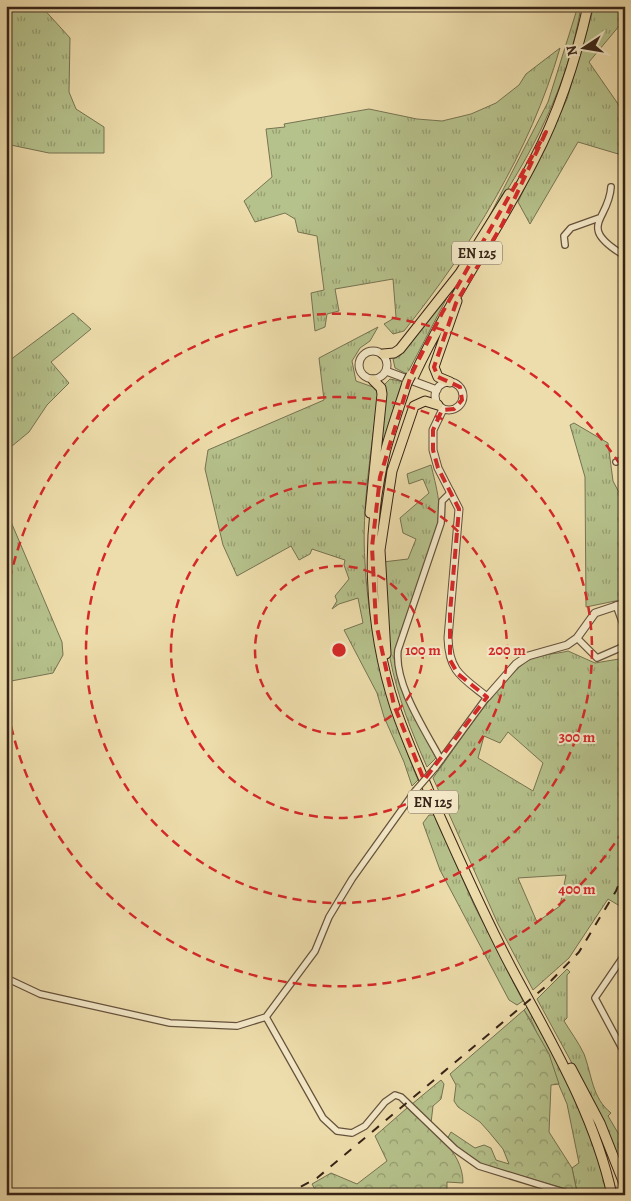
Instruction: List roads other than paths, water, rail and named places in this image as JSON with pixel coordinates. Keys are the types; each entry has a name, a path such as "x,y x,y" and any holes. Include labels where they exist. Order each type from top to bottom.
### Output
{"main road":[{"name":"EN 125","path":"588,6 570,72 546,132 411,380 386,450 374,523 372,574 374,601 386,677 410,749 488,922 581,1101 595,1136 613,1194"},
{"path":"383,354 394,353 400,348 442,297 534,157"},
{"path":"450,382 438,377 434,367 450,319 456,303 502,225 534,157"},
{"path":"373,380 381,388 382,394 371,491 369,563 374,621 386,677"},
{"name":"EN 125","path":"411,380 387,457 378,518 377,590 387,659 400,709 412,741 479,893 518,972 568,1062 600,1136 613,1194"},
{"path":"387,659 380,550 392,472 414,406 425,401 440,407"},
{"path":"568,1062 594,1110 625,1186"}],"street":[{"path":"610,187 610,195 599,218 598,227 600,236 625,256"},
{"path":"565,245 564,236 571,228 599,218"},
{"path":"376,351 383,354 387,362 386,371 381,377 373,380 362,375 359,362 368,352 376,351"},
{"path":"386,371 436,390"},
{"path":"440,407 454,410 462,400 460,388 450,382 442,384 436,390 435,398 440,407 434,430 433,450 438,468 457,502 459,514 450,613 450,660 458,674 487,697"},
{"path":"616,462 625,459"},
{"path":"441,760 406,689 397,658 398,650 441,523 442,501 451,492"},
{"path":"6,978 40,994 170,1023 237,1026 266,1017 315,951 329,917 352,879 415,791 435,768 487,697 516,664 528,656 558,650 577,638 594,613 625,603"},
{"path":"616,605 625,630"},
{"path":"577,638 597,658 620,648 625,643"},
{"path":"625,954 595,998 625,1054"},
{"path":"266,1017 323,1118 337,1131 352,1133 365,1126 385,1102 395,1095 401,1097 455,1149 479,1166 573,1195"}],"tunnel":[{"path":"606,1195 625,1183"}],"railway":[{"path":"285,1195 317,1178 545,987 579,952 616,891 625,870"}]}
